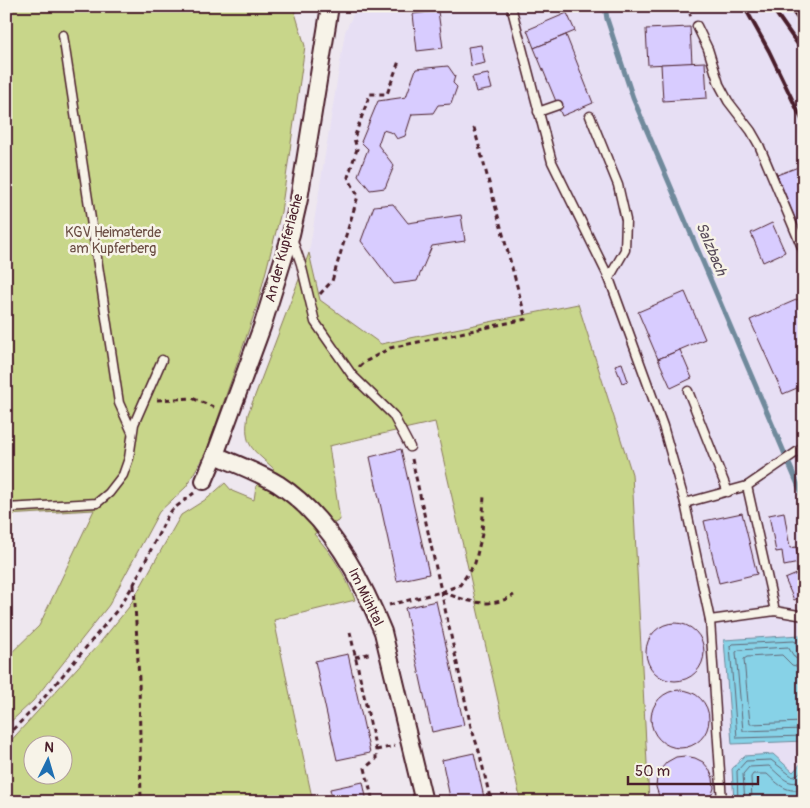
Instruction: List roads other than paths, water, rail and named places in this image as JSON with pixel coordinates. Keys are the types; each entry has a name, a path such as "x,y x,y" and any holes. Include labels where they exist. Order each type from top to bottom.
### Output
{"street":[{"name":"An der Kupferlache","path":"204,481 262,326 291,234 330,6"},
{"name":"Im Mühltal","path":"215,455 244,467 278,485 300,502 320,522 341,550 373,608 383,632 424,802"}],"lane":[{"path":"511,6 552,162 609,278 662,426 685,503 710,620 722,802"},
{"path":"697,26 708,49 719,84 728,102 751,131 759,145 804,252"},
{"path":"63,35 119,403 132,432"},
{"path":"538,112 558,105"},
{"path":"590,116 618,185 626,220 625,250 609,278"},
{"path":"291,234 301,264 315,322 352,375 393,415 410,447"},
{"path":"6,508 97,503 109,493 123,475 129,458 132,432 162,360"},
{"path":"688,391 728,492"},
{"path":"685,503 747,486 801,448"},
{"path":"747,486 776,611"},
{"path":"710,620 776,611 804,616"}],"water":[{"path":"800,635 804,685 804,741 732,744 724,640"},
{"path":"773,754 793,772 804,760 804,802 734,802 732,769 744,756"}],"waterway":[{"name":"Salzbach","path":"605,6 607,19 633,98 804,499"}],"railway":[{"path":"744,6 769,51 804,124"},
{"path":"771,6 804,53"},
{"path":"789,6 804,27"}],"park label":[{"name":"KGV Heimaterde am Kupferberg","path":"113,240"}]}
